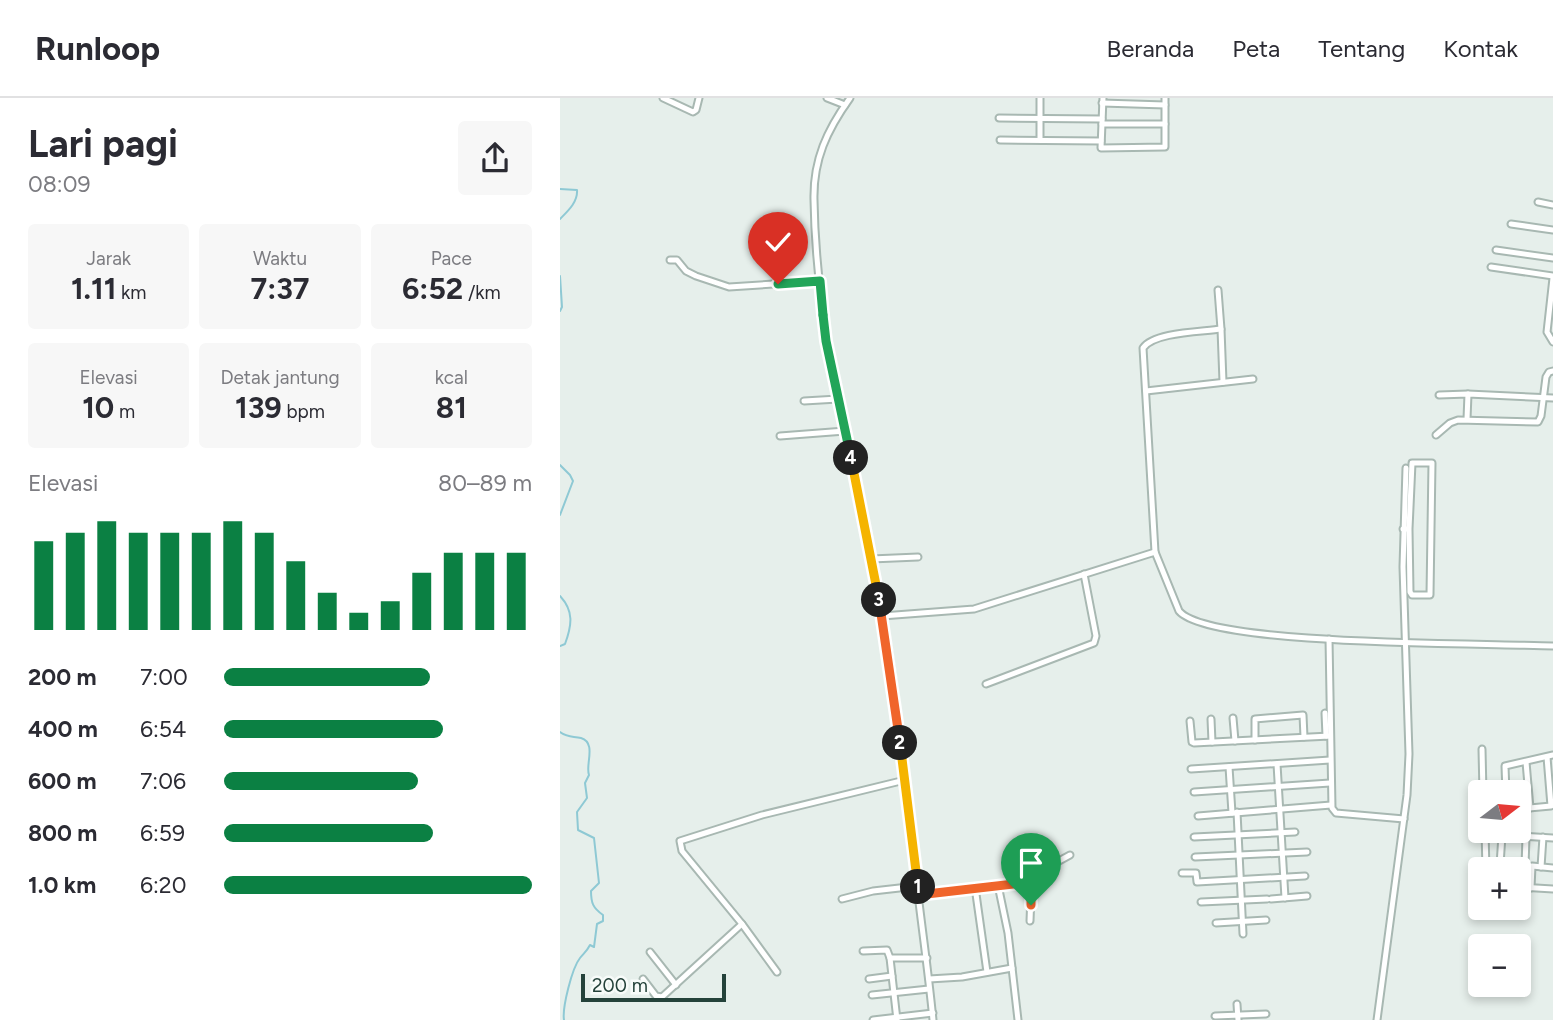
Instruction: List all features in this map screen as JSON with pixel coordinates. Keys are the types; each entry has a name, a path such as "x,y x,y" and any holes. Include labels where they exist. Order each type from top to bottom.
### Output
{"street":[{"path":"663,98 693,112 699,98"},
{"path":"827,98 845,105"},
{"path":"850,98 829,130 818,158 814,200 820,281 826,341 882,616 933,1016 873,1020"},
{"path":"1040,98 1040,140"},
{"path":"1102,100 1165,101 1165,147 1101,148 1102,100"},
{"path":"999,118 1165,124"},
{"path":"1000,140 1101,141"},
{"path":"1538,202 1553,205"},
{"path":"1511,224 1553,230"},
{"path":"1496,250 1553,258"},
{"path":"670,260 677,260 686,271 695,276 729,287 820,281"},
{"path":"1491,267 1553,277 1547,332 1553,342"},
{"path":"1218,290 1223,382"},
{"path":"1221,329 1167,336 1147,342 1143,348 1156,552 1175,603 1184,617 1205,624 1265,635 1361,643 1553,646"},
{"path":"1436,435 1454,421 1467,419 1538,422 1546,377 1553,371"},
{"path":"1146,391 1253,379"},
{"path":"1467,419 1468,394"},
{"path":"1439,395 1553,398"},
{"path":"804,401 838,399"},
{"path":"780,436 845,431"},
{"path":"1412,463 1432,463 1430,595 1412,595 1410,592 1406,529 1412,463"},
{"path":"1377,1020 1404,819 1409,754 1405,643 1406,468"},
{"path":"882,616 974,608 1156,552"},
{"path":"871,559 918,557"},
{"path":"986,684 1094,643 1096,636 1084,574"},
{"path":"1328,736 1329,639"},
{"path":"1325,713 1331,805 1336,813 1404,819"},
{"path":"1255,740 1255,719 1265,716 1303,715 1304,737"},
{"path":"1233,718 1234,741"},
{"path":"1211,719 1212,742"},
{"path":"1190,720 1192,743 1328,736"},
{"path":"1482,749 1483,780"},
{"path":"1505,780 1504,767 1550,756 1551,805 1531,808"},
{"path":"1191,769 1330,760"},
{"path":"1526,762 1528,780"},
{"path":"1277,764 1285,898"},
{"path":"1229,767 1238,835 1243,934"},
{"path":"777,972 742,924 682,851 681,840 762,815 905,780"},
{"path":"1194,792 1330,783"},
{"path":"1198,816 1331,805"},
{"path":"1194,837 1295,832"},
{"path":"1531,836 1553,838"},
{"path":"1541,867 1543,837"},
{"path":"1195,857 1307,852"},
{"path":"1030,921 1033,867 1054,863 1070,855"},
{"path":"1531,866 1553,867"},
{"path":"1181,873 1196,873 1197,882 1305,876"},
{"path":"918,895 1031,882"},
{"path":"998,885 1018,1020"},
{"path":"842,899 873,891 918,886"},
{"path":"975,887 987,972"},
{"path":"1531,888 1553,889"},
{"path":"1201,902 1307,896"},
{"path":"1216,923 1266,920"},
{"path":"643,979 659,998 742,924"},
{"path":"863,951 887,950 897,1019"},
{"path":"650,952 676,985"},
{"path":"890,958 927,958"},
{"path":"929,979 962,977 1012,968"},
{"path":"869,979 892,976"},
{"path":"872,995 929,989"},
{"path":"1237,1004 1238,1018"},
{"path":"1215,1016 1238,1018 1266,1014"}],"waterway":[{"path":"560,189 577,190 574,202 560,219"},
{"path":"560,276 560,311"},
{"path":"560,465 573,481 560,515"},
{"path":"560,596 570,613 569,631 565,644 560,646"},
{"path":"560,732 581,738 590,749 589,775 585,783 587,798 577,812 578,830 594,838 599,883 591,891 591,899 603,915 603,921 597,924 594,947 590,945 574,970 566,998 564,1020"}],"route":[{"path":"778,284 820,281 826,341 882,616 907,793 918,895 1031,882 1031,905"}]}
